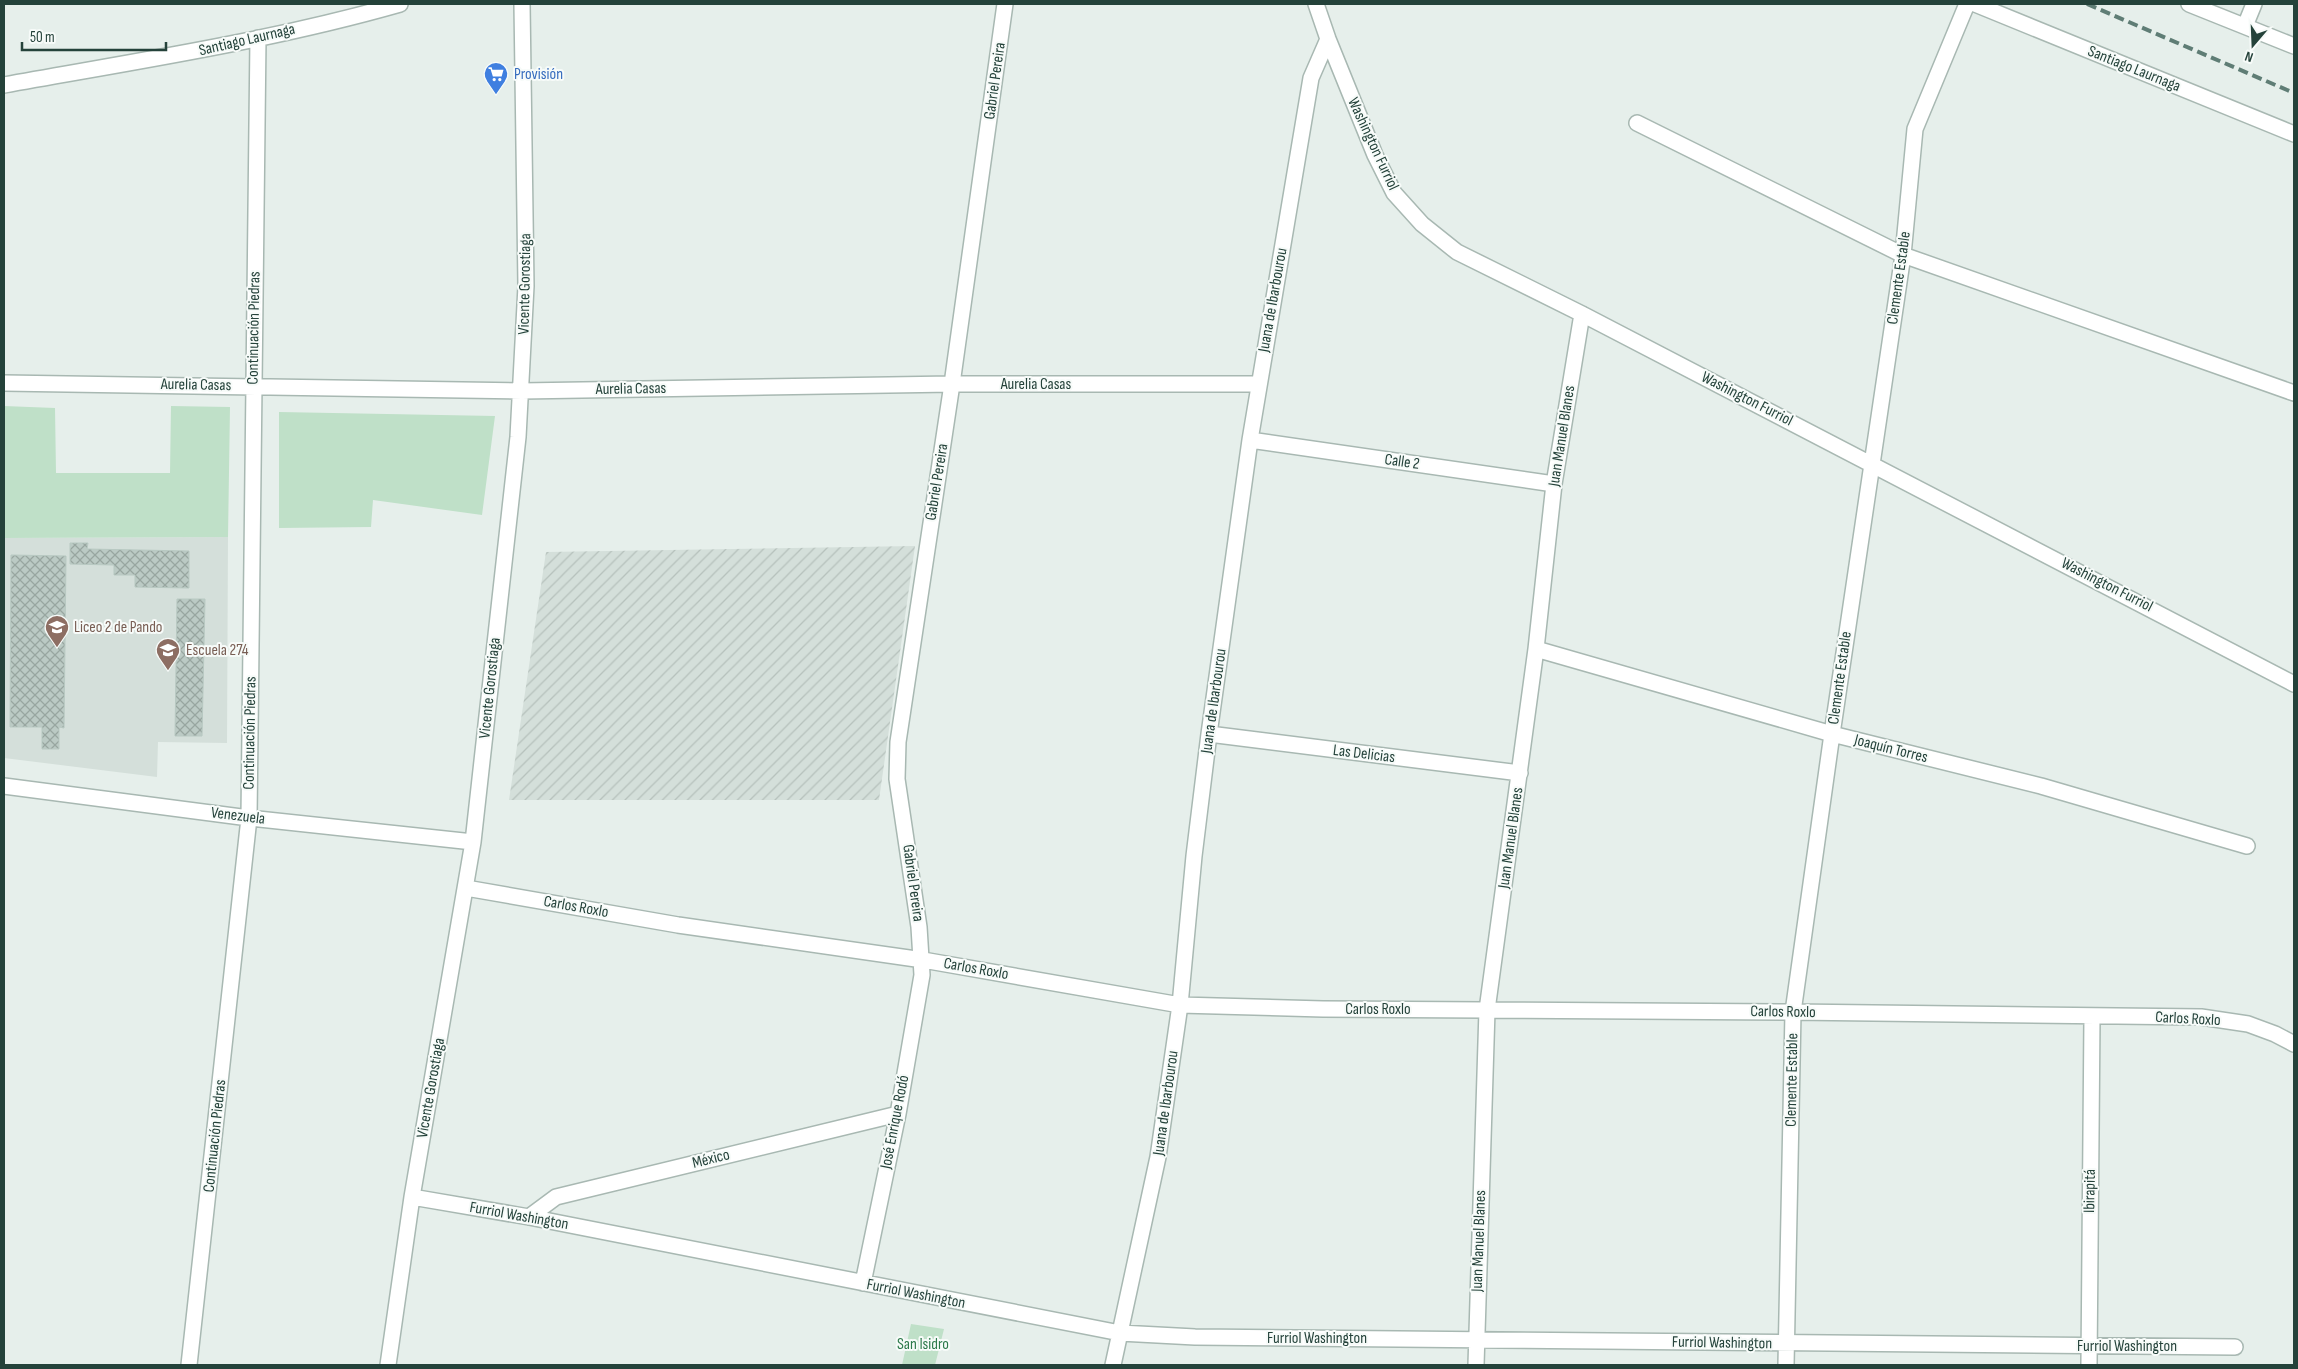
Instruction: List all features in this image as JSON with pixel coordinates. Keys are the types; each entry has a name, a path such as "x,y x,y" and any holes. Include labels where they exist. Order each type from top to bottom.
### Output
{"street":[{"name":"Santiago Laurnaga","path":"4,85 211,50 400,4"},
{"name":"Vicente Gorostiaga","path":"388,1365 412,1197 473,842 522,391 526,286 522,4"},
{"name":"Gabriel Pereira","path":"923,960 897,779 898,742 952,384 1005,4"},
{"name":"Washington Furriol","path":"1316,4 1328,40 1375,155 1394,193 1422,224 1457,252 1582,314 1871,463 2294,684"},
{"name":"Clemente Estable","path":"1786,1365 1793,1012 1871,463 1903,255 1915,129 1967,4"},
{"name":"Santiago Laurnaga","path":"1975,4 2294,134"},
{"path":"2189,4 2294,46"},
{"path":"2245,26 2254,4"},
{"name":"Continuación Piedras","path":"189,1365 248,818 258,38"},
{"name":"Juana de Ibarbourou","path":"1113,1365 1158,1157 1180,1005 1194,856 1209,734 1259,384 1311,78 1328,40"},
{"path":"1637,123 1903,255 2294,394"},
{"name":"Juan Manuel Blanes","path":"1476,1365 1487,1010 1536,649 1554,484 1582,314"},
{"name":"Aurelia Casas","path":"4,383 522,391 952,384 1259,384"},
{"name":"Calle 2","path":"1250,440 1554,484"},
{"name":"Joaquín Torres","path":"1536,649 1832,734 2041,786 2246,846"},
{"name":"Las Delicias","path":"1209,734 1520,773"},
{"name":"Venezuela","path":"4,786 248,818 473,842"},
{"name":"Carlos Roxlo","path":"466,888 678,925 923,960 1180,1005 1323,1009 1793,1012 2211,1018 2248,1024 2275,1034 2294,1044"},
{"name":"José Enrique Rodó","path":"863,1283 898,1114 923,960"},
{"name":"Ibirapitá","path":"2089,1365 2092,1017"},
{"name":"México","path":"529,1217 556,1197 898,1114"},
{"name":"Furriol Washington","path":"412,1197 529,1217 1120,1333 1195,1337 2235,1347"}],"shaded area":[{"path":"228,537 227,743 158,742 157,777 4,758 4,538"},
{"path":"915,546 879,800 509,800 546,552"}],"green space":[{"path":"4,406 55,408 56,473 170,473 171,406 230,407 228,537 4,538"},
{"path":"279,412 495,416 482,515 373,500 371,527 279,528"},
{"name":"San Isidro","path":"911,1324 944,1329 935,1365 902,1365"}],"building":[{"path":"70,543 88,543 87,549 189,551 189,588 135,587 135,575 114,575 114,565 70,564"},
{"path":"11,555 66,556 64,728 59,727 59,749 42,749 42,727 10,727"},
{"path":"177,599 205,599 202,736 175,736"}],"railway":[{"path":"2087,4 2294,93"}],"place":[{"name":"Provisión","path":"496,95"},
{"name":"Liceo 2 de Pando","path":"57,648"},
{"name":"Escuela 274","path":"168,671"}]}
